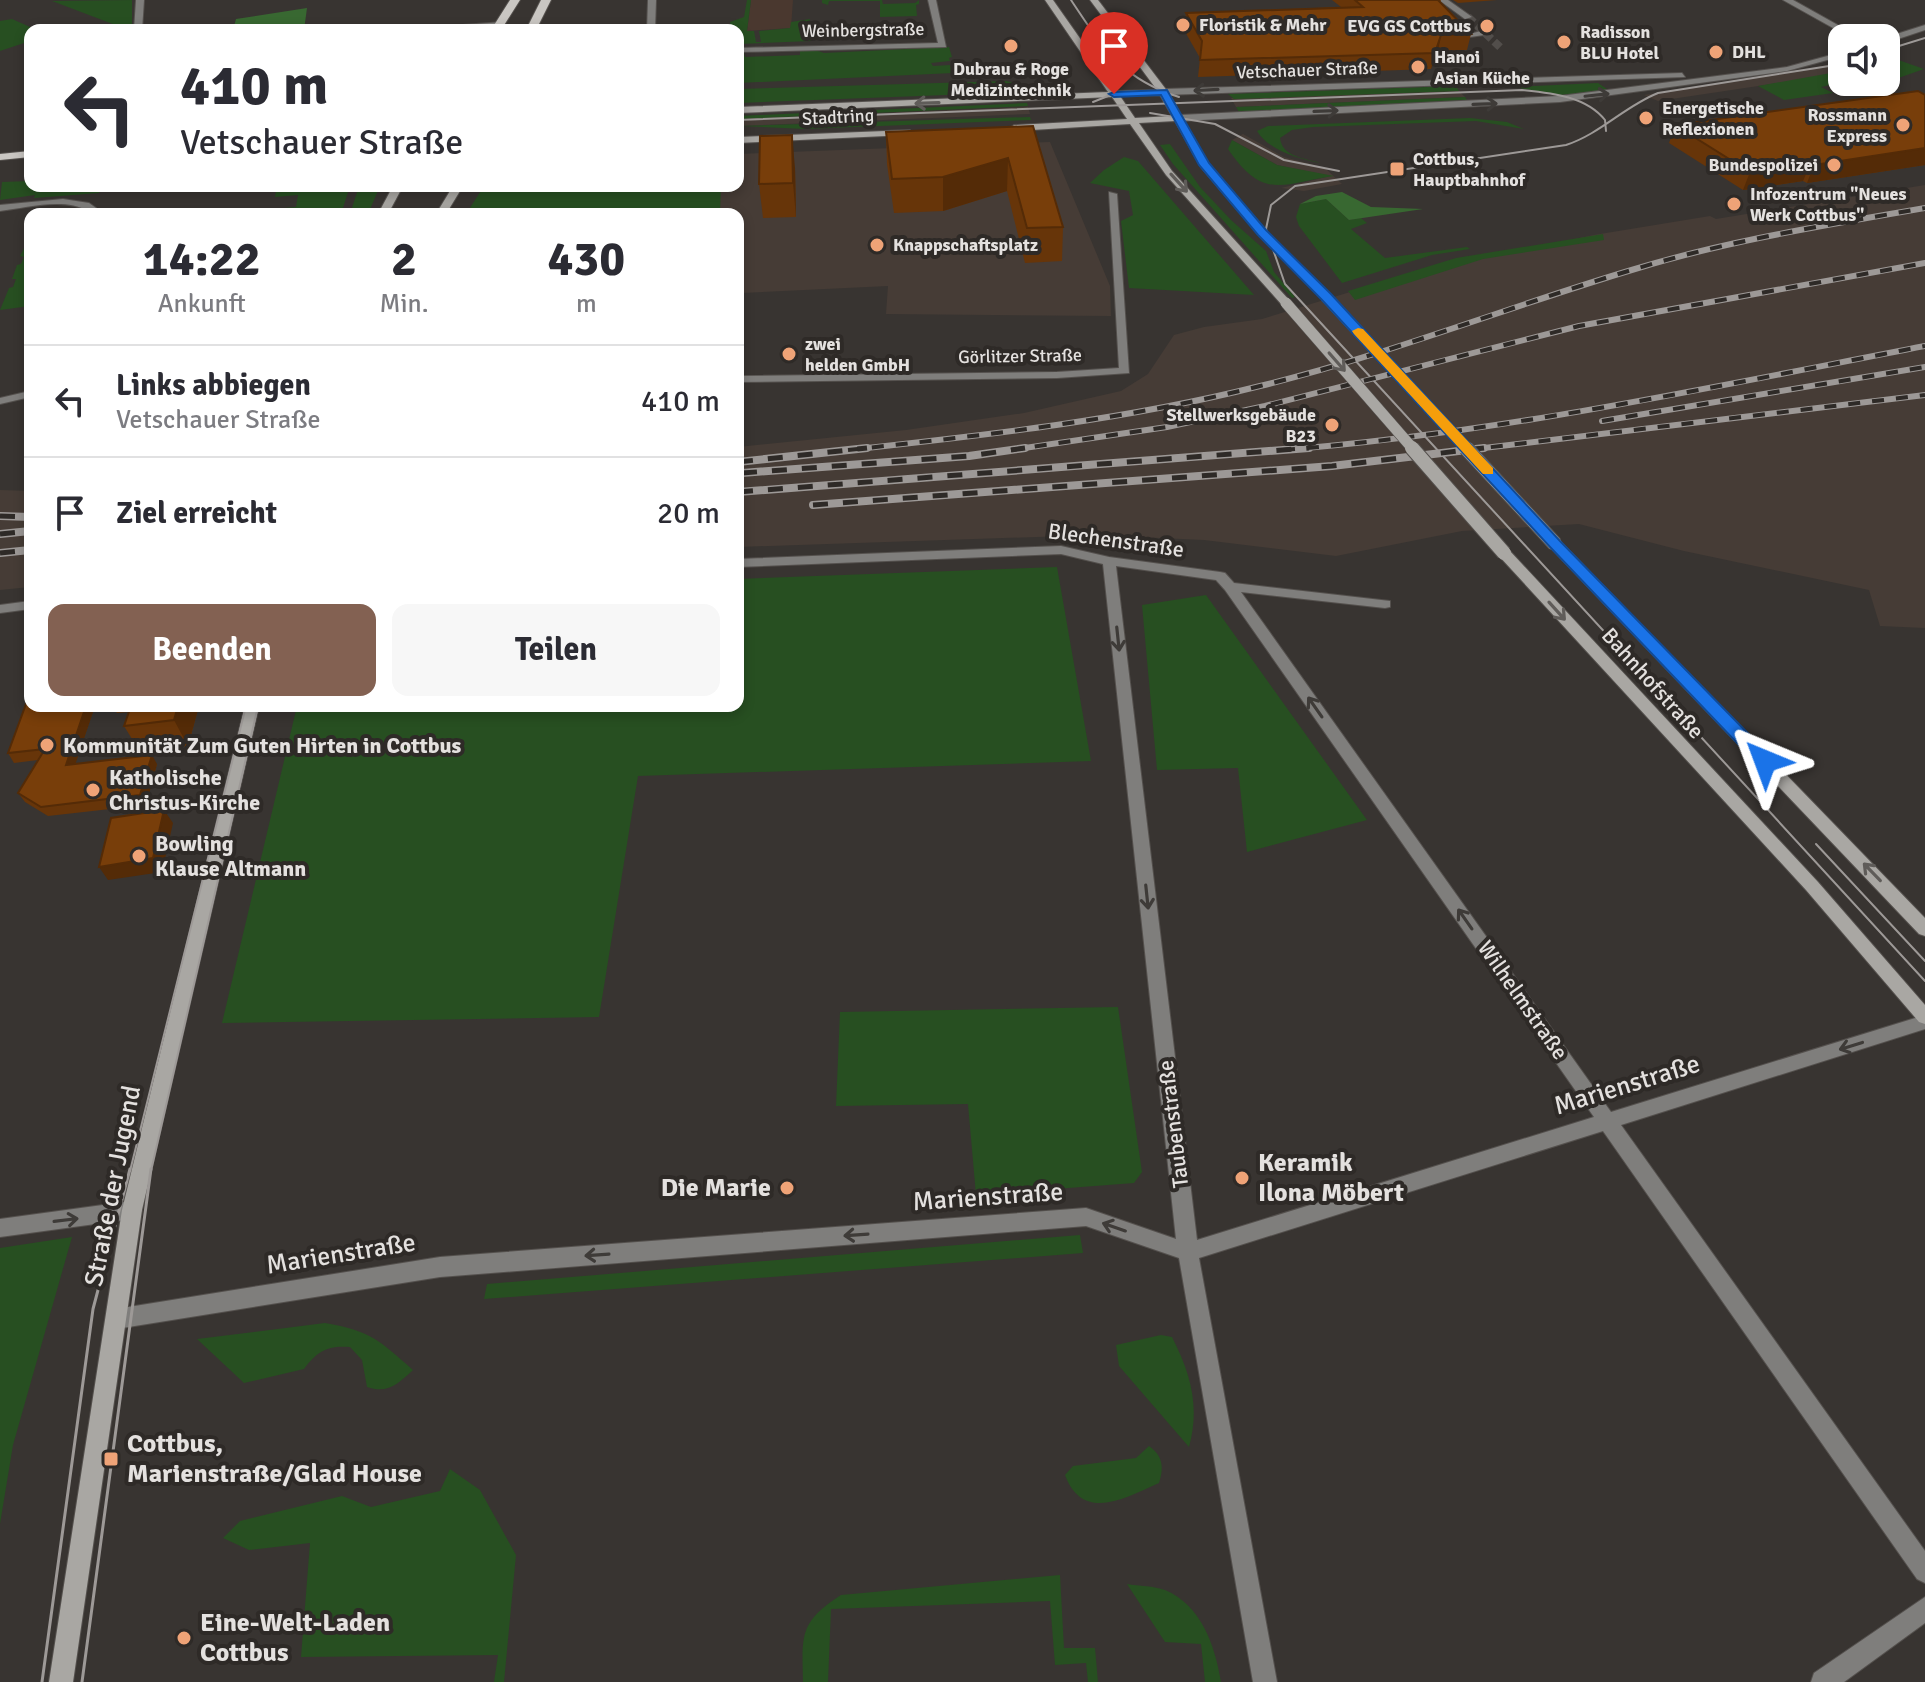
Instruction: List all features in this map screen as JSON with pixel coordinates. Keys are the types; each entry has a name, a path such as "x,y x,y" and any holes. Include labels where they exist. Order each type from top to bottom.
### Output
{"main road":[{"path":"500,24 515,0"},
{"path":"534,24 546,0"},
{"name":"Bahnhofstraße","path":"1049,0 1169,173 1504,553 1812,886 1925,1019"},
{"name":"Bahnhofstraße","path":"1094,0 1164,92 1180,118 1189,141 1230,197 1555,544 1925,929"},
{"name":"Vetschauer Straße","path":"1114,94 1164,92"},
{"name":"Stadtring","path":"744,110 1114,94"},
{"path":"1003,128 1180,118"},
{"name":"Stadtring","path":"744,140 911,132"},
{"path":"0,157 24,155"},
{"path":"0,170 24,168"},
{"name":"Straße der Jugend","path":"61,1682 132,1210 251,712"}],"street":[{"path":"138,24 140,0"},
{"path":"651,24 652,0"},
{"name":"Weinbergstraße","path":"744,50 943,45 932,0"},
{"path":"1443,0 1468,17"},
{"path":"1787,0 1831,24"},
{"path":"1900,35 1925,27"},
{"path":"1470,35 1481,33"},
{"name":"Vetschauer Straße","path":"1180,118 1519,102 1715,80 1787,69 1828,58"},
{"name":"Vetschauer Straße","path":"1164,92 1698,74 1823,60"},
{"path":"1501,82 1519,102"},
{"name":"Görlitzer Straße","path":"744,379 1057,375 1125,371 1112,194"},
{"path":"0,208 24,208"},
{"path":"0,401 24,395"},
{"name":"Blechenstraße","path":"744,563 1061,550 1109,561 1220,576 1230,587 1385,604"},
{"name":"Taubenstraße","path":"1109,561 1188,1252 1265,1682"},
{"name":"Wilhelmstraße","path":"1230,587 1925,1571"},
{"path":"0,609 24,606"},
{"name":"Marienstraße","path":"116,1319 440,1267 1086,1217 1188,1252 1925,1019"},
{"path":"0,1228 132,1210"},
{"path":"1823,1682 1925,1609"}],"shaded area":[{"path":"751,0 793,0 791,28 747,31"},
{"path":"1828,64 1828,74 1811,78 1658,101 1644,95"},
{"path":"1459,91 1465,97 1236,107 1231,98"},
{"path":"1028,107 1030,114 744,126 744,119"},
{"path":"1243,134 1284,157 1325,168 1342,184 1304,191 1281,188 1330,176 1277,165 1232,140"},
{"path":"1050,142 1110,286 1111,316 886,314 888,286 744,293 744,208 524,208 528,192 744,192 744,154"},
{"path":"1925,185 1925,628 1880,626 1869,590 1684,551 1579,524 1462,531 1336,556 1204,540 1094,535 744,547 744,446 906,430 1024,413 1121,391 1148,374 1174,335 1204,327 1262,319 1409,274 1594,235 1710,216 1716,219"},
{"path":"0,490 24,491 24,588 0,590"}],"green space":[{"path":"132,0 132,24 113,24 52,1"},
{"path":"747,0 751,0 747,31 754,31 756,42 761,42 759,31 790,28 791,22 810,19 809,30 804,31 809,31 811,41 744,44 744,24 730,22 744,17"},
{"path":"822,0 882,0 883,4 915,3 919,0 919,4 916,5 917,16 880,17 880,1 829,1 828,5"},
{"path":"307,8 305,24 235,24 236,19"},
{"path":"12,19 24,24 24,43 0,51 0,21"},
{"path":"949,47 950,61 931,63 933,66 950,65 953,73 744,83 744,53 745,57 800,55 800,50 824,53"},
{"path":"1900,61 1924,69 1900,77"},
{"path":"1828,74 1828,85 1821,87 1828,94 1784,100 1758,86"},
{"path":"1006,81 1022,85 1025,92 744,103 744,89"},
{"path":"1598,83 1610,91 1562,95 1514,87"},
{"path":"1456,86 1459,91 1234,99 1228,94"},
{"path":"1465,97 1467,100 1239,112 1236,107"},
{"path":"1027,103 1028,106 744,119 744,116"},
{"path":"1030,117 1031,120 805,129 744,126"},
{"path":"1470,118 1507,122 1524,129 1476,121 1292,130 1280,138 1285,149 1300,158 1276,148 1257,131 1268,126"},
{"path":"1232,140 1277,165 1334,176 1288,185 1264,183 1241,166 1228,149"},
{"path":"1170,144 1200,187 1266,251 1274,272 1295,297 1292,298 1173,164 1160,145"},
{"path":"1124,157 1138,161 1254,295 1129,288 1121,221 1133,215 1129,191 1090,183"},
{"path":"24,181 24,192 99,192 0,200 2,182"},
{"path":"276,192 348,192 343,208 284,208 296,207 298,195 275,197"},
{"path":"357,192 377,192 371,208 352,208"},
{"path":"480,192 721,192 720,208 470,208"},
{"path":"1342,192 1371,207 1423,209 1349,220 1326,199 1300,204 1316,196"},
{"path":"1326,199 1349,220 1361,218 1367,223 1351,229 1385,258 1470,249 1432,255 1342,283 1299,226 1296,217 1300,204"},
{"path":"1603,234 1604,240 1483,259 1355,300 1348,291 1456,258"},
{"path":"24,257 24,307 0,310 9,288 13,287 16,279 12,279 17,265"},
{"path":"1057,567 1091,761 638,776 599,1017 222,1023 296,712 744,712 744,579"},
{"path":"1206,595 1367,820 1247,852 1238,768 1157,770 1142,605"},
{"path":"1118,1007 1142,1172 1134,1183 976,1195 968,1104 836,1106 840,1012"},
{"path":"1080,1235 1083,1253 484,1299 487,1284"},
{"path":"72,1237 13,1445 0,1524 0,1248"},
{"path":"325,1323 374,1338 413,1370 387,1388 367,1387 362,1360 350,1347 335,1347 318,1354 304,1369 244,1383 197,1339"},
{"path":"1161,1335 1172,1337 1189,1378 1194,1418 1189,1447 1119,1366 1116,1345"},
{"path":"1149,1446 1161,1462 1159,1483 1119,1500 1094,1503 1082,1499 1065,1475 1073,1466 1136,1458"},
{"path":"450,1469 480,1490 516,1555 504,1682 494,1682 498,1655 301,1657 310,1543 249,1550 223,1538 240,1521 342,1496 371,1507 440,1491"},
{"path":"1060,1575 1064,1648 1095,1648 1098,1682 1088,1682 1086,1663 1055,1665 1050,1601 831,1609 828,1682 803,1682 806,1631 817,1613 841,1595"},
{"path":"1127,1584 1165,1590 1188,1606 1210,1641 1221,1682 1205,1682 1201,1644 1165,1642"}],"building":[{"path":"1355,0 1438,0 1471,34 1441,35 1435,53 1200,60 1202,41 1186,13 1363,7"},
{"path":"1918,91 1925,95 1925,148 1750,172 1675,125 1900,96"},
{"path":"1033,126 1063,227 1027,228 1008,158 943,177 892,179 886,132"},
{"path":"792,135 793,183 759,184 760,136"},
{"path":"24,709 24,712 84,712 66,765 152,755 140,795 41,807 18,793 45,749 8,753"},
{"path":"129,712 176,712 174,720 124,726"},
{"path":"164,810 153,858 99,867 111,818"}],"tunnel":[{"path":"1468,17 1502,49"}],"tram line":[{"path":"1071,0 1104,47 1128,71 1159,90 1179,97"},
{"path":"1900,46 1925,38"},
{"path":"1605,124 1658,93 1828,66"},
{"path":"1093,102 1113,94 1123,81 1120,68"},
{"path":"744,120 1522,90 1578,101 1597,112 1605,124"},
{"path":"1150,113 1215,124 1284,160 1339,171"},
{"path":"1605,124 1606,131"},
{"path":"1605,124 1566,145 1295,186 1271,205 1266,229 1285,284 1925,981"},
{"path":"130,1171 245,712"},
{"path":"151,1171 257,712"},
{"path":"1816,844 1925,961"},
{"path":"42,1682 93,1309 130,1169"},
{"path":"82,1682 151,1169"}],"railway":[{"path":"848,450 1055,425 1209,398 1355,360 1588,283 1671,259 1779,234 1925,208"},
{"path":"1011,450 1167,427 1265,406 1579,326 1925,263"},
{"path":"1283,450 1525,420 1925,346"},
{"path":"1602,421 1925,367"},
{"path":"1467,450 1925,395"},
{"path":"744,461 867,448"},
{"path":"1011,450 1025,448"},
{"path":"744,492 1309,448"},
{"path":"813,505 1332,466 1484,448"},
{"path":"744,473 1011,450"},
{"path":"0,516 24,517"},
{"path":"0,534 24,532"},
{"path":"0,553 24,551"}],"slow traffic":[{"path":"1358,331 1488,471"}],"place":[{"name":"Floristik & Mehr","path":"1183,25"},
{"name":"EVG GS Cottbus","path":"1487,26"},
{"name":"Radisson BLU Hotel","path":"1564,42"},
{"name":"Dubrau & Roge Medizintechnik","path":"1011,46"},
{"name":"DHL","path":"1716,52"},
{"name":"Hanoi Asian Küche","path":"1418,67"},
{"name":"Energetische Reflexionen","path":"1646,118"},
{"name":"Rossmann Express","path":"1903,125"},
{"name":"Bundespolizei","path":"1834,165"},
{"name":"Cottbus, Hauptbahnhof","path":"1397,169"},
{"name":"Infozentrum \"Neues Werk Cottbus\"","path":"1734,204"},
{"name":"Knappschaftsplatz","path":"877,245"},
{"name":"zwei helden GmbH","path":"789,354"},
{"name":"Stellwerksgebäude B23","path":"1332,425"},
{"name":"Kommunität Zum Guten Hirten in Cottbus","path":"47,745"},
{"name":"Katholische Christus-Kirche","path":"93,790"},
{"name":"Bowling Klause Altmann","path":"139,856"},
{"name":"Keramik Ilona Möbert","path":"1242,1178"},
{"name":"Die Marie","path":"787,1188"},
{"name":"Cottbus, Marienstraße/Glad House","path":"111,1459"},
{"name":"Eine-Welt-Laden Cottbus","path":"184,1638"}],"route":[{"path":"1114,94 1164,92 1204,165 1262,233 1765,761"}]}
